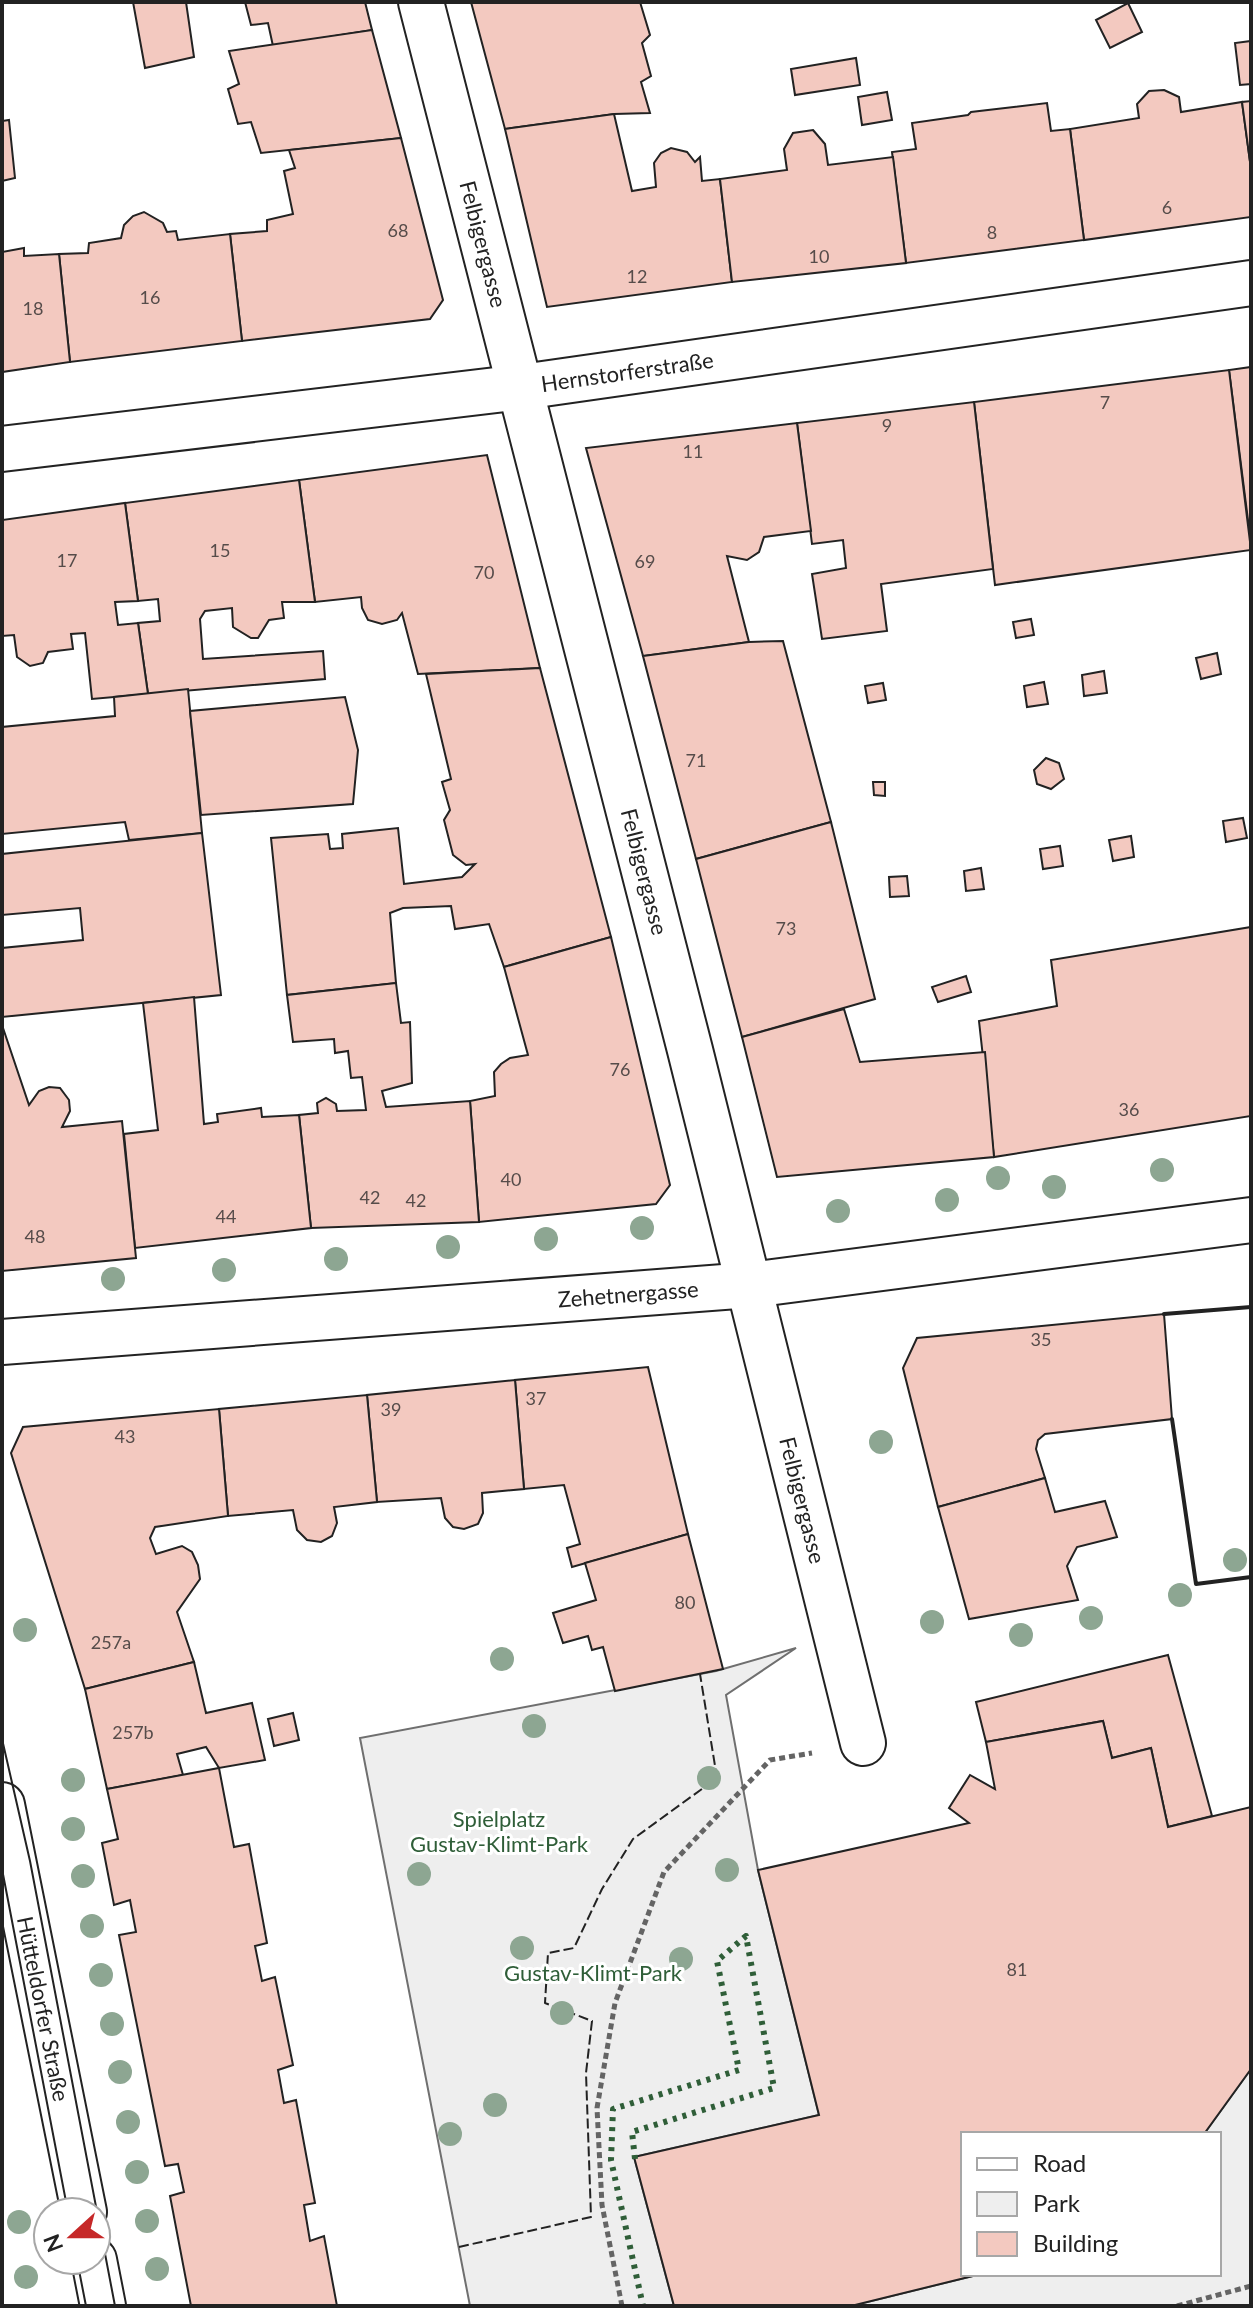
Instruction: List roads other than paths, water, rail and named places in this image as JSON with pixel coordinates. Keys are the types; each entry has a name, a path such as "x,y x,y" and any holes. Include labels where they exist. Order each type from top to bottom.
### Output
{"street":[{"name":"Felbigergasse","path":"421,2 750,1285 863,1743"},
{"name":"Hernstorferstraße","path":"2,449 522,387 1251,283"},
{"name":"Zehetnergasse","path":"2,1342 750,1285 1251,1220"},
{"name":"Hütteldorfer Straße","path":"2,1805 81,2196"},
{"path":"97,2276 103,2306"}],"tram line":[{"path":"2,1739 30,1861 115,2306"},
{"path":"2,1869 65,2196"},
{"path":"80,2276 86,2306"}],"park label":[{"name":"Spielplatz Gustav-Klimt-Park","path":"499,1832"},
{"name":"Gustav-Klimt-Park","path":"593,1973"}]}
